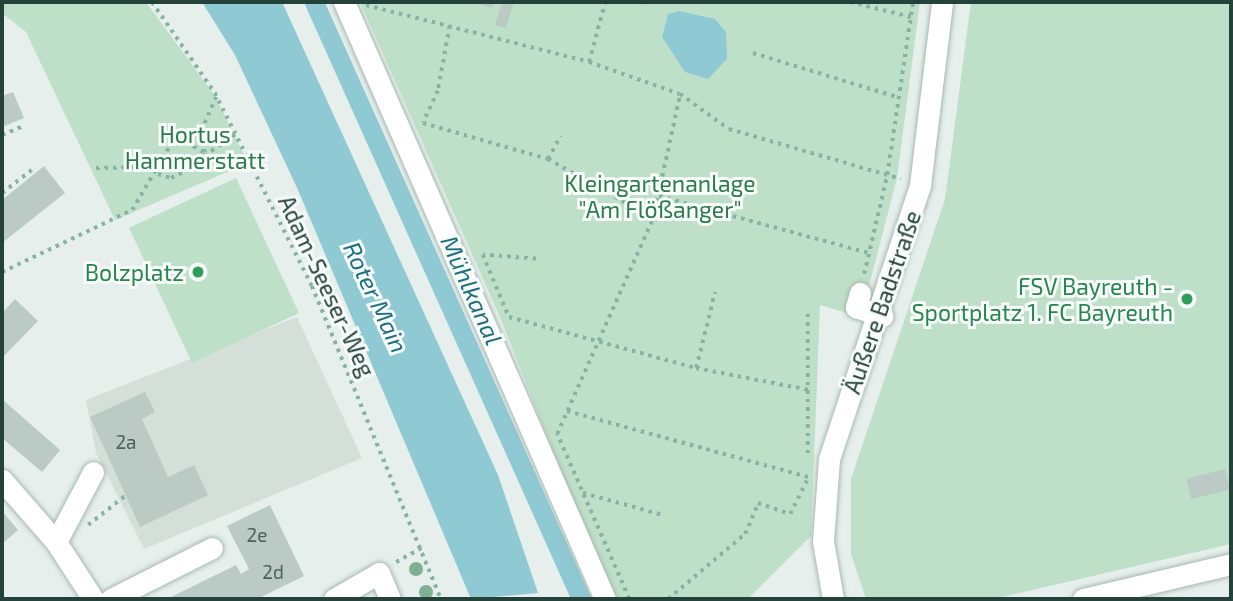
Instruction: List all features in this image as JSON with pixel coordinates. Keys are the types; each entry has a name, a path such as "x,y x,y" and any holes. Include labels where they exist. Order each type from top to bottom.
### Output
{"street":[{"path":"344,2 605,599"},
{"name":"Äußere Badstraße","path":"833,599 823,541 830,459 882,316 920,185 942,2"},
{"path":"860,293 856,307 882,316"},
{"path":"58,545 93,472"},
{"path":"2,480 58,545 93,599"},
{"path":"111,599 212,548"},
{"path":"1083,599 1231,564"},
{"path":"334,599 379,573 390,599"}],"path":[{"name":"Adam-Seeser-Weg","path":"152,2 216,96 312,286 441,599"},
{"path":"362,2 589,62 680,94 729,129 920,185"},
{"path":"589,62 606,2"},
{"path":"850,2 911,18"},
{"path":"860,293 887,175 913,2"},
{"path":"450,26 438,91 423,124 548,159 653,218"},
{"path":"753,53 900,98"},
{"path":"629,599 557,434 594,343 653,218 680,94"},
{"path":"204,156 204,116 216,96"},
{"path":"2,135 25,125"},
{"path":"158,174 171,178 236,134"},
{"path":"548,159 560,136"},
{"path":"2,272 132,210 158,174 157,167 171,144 186,142 204,156 250,162"},
{"path":"96,168 157,167"},
{"path":"2,193 34,168"},
{"path":"659,196 869,253"},
{"path":"536,259 482,255 509,317 594,343 696,368 809,390"},
{"path":"696,368 715,292"},
{"path":"668,599 745,534 758,503 790,514 808,477 808,314"},
{"path":"567,411 808,477"},
{"path":"583,493 663,515"},
{"path":"58,545 125,496"},
{"path":"379,573 421,548"}],"shaded area":[{"path":"297,317 362,458 144,549 96,453 86,400"}],"green space":[{"name":"Hortus Hammerstatt","path":"2,2 146,2 215,96 248,163 115,220 26,32 2,13"},
{"name":"Kleingartenanlage \"Am Flößanger\"","path":"360,2 920,2 897,178 861,317 820,305 811,536 748,599 611,599 500,317"},
{"path":"971,2 1231,2 1231,544 993,599 866,599 851,554 851,479 945,199"},
{"name":"Bolzplatz","path":"236,178 299,313 192,363 129,228"}],"water":[{"name":"Roter Main","path":"202,2 282,2 498,475 538,593 471,599 298,190 235,55"},
{"path":"679,11 715,19 726,32 727,59 708,79 685,72 662,37 668,14"}],"building":[{"path":"472,2 494,2 492,8"},
{"path":"502,2 514,2 506,28 495,25"},
{"path":"13,92 24,118 2,127 2,96"},
{"path":"44,166 65,193 2,243 2,200"},
{"path":"15,299 38,321 2,358 2,313"},
{"path":"145,392 155,412 142,419 168,477 194,465 208,495 140,527 90,417"},
{"path":"2,399 60,450 42,472 2,438"},
{"path":"1225,469 1230,489 1191,499 1186,479"},
{"path":"270,505 304,576 257,599 167,599 236,565 241,574 249,569 227,526"},
{"path":"2,511 18,530 2,544"}],"waterway":[{"name":"Mühlkanal","path":"314,2 581,599"}],"place":[{"name":"Bolzplatz","path":"198,272"},
{"name":"FSV Bayreuth - Sportplatz 1. FC Bayreuth","path":"1187,299"}]}
